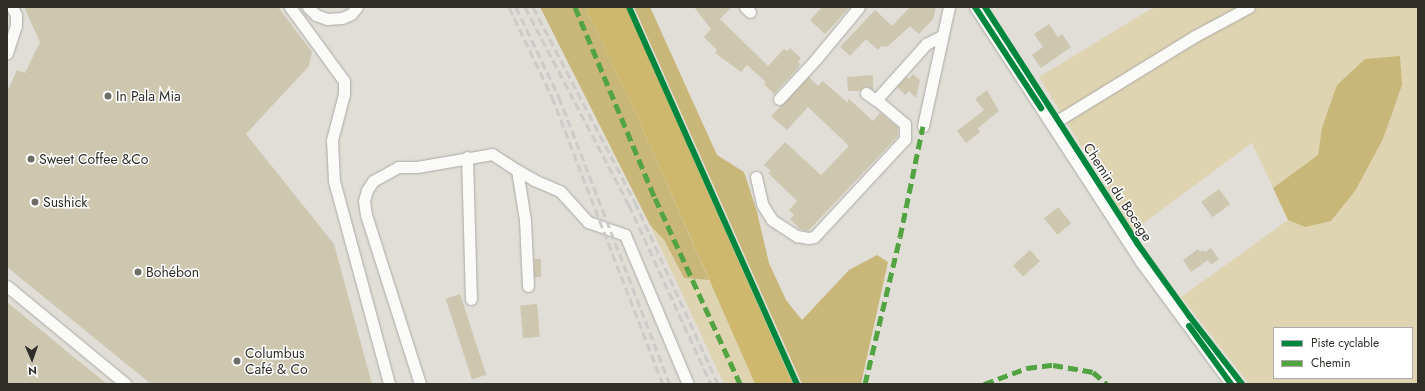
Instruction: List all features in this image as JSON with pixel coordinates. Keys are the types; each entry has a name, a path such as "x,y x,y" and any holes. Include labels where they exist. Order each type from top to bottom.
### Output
{"street":[{"path":"7,52 16,26 16,15 12,7"},
{"path":"290,7 344,81 344,94 332,140 334,180 389,384"},
{"path":"308,7 316,15 327,18 342,18 350,14 357,7"},
{"path":"779,99 816,60 859,7"},
{"path":"922,126 948,7"},
{"name":"Chemin du Bocage","path":"975,7 1141,262 1231,384"},
{"path":"1052,124 1195,36 1249,7"},
{"path":"876,100 926,44 942,36"},
{"path":"756,177 762,204 772,220 797,236 808,238 814,236 905,139 905,124 866,93"},
{"path":"420,384 366,215 364,201 367,190 373,181 392,170 492,154 534,180 560,191 588,222 625,235 688,384"},
{"path":"467,157 471,299"},
{"path":"517,170 525,220 528,286"},
{"path":"7,286 126,384"}],"shaded area":[{"path":"540,7 585,7 638,118 709,280 684,278 664,240 650,225"},
{"path":"585,7 626,7 793,384 755,384 638,118"},
{"path":"634,7 650,7 717,155 744,172 757,212 769,263 786,300 802,320 849,270 877,255 888,262 861,384 802,384"},
{"path":"1154,7 1418,7 1418,384 1249,384 1181,297 1288,220 1305,227 1383,139 1402,85 1322,128 1318,155 1273,188 1252,143 1133,231 1039,77"},
{"path":"1400,56 1402,85 1383,139 1355,191 1331,221 1305,227 1288,220 1273,188 1318,155 1322,128 1337,85 1365,59"},
{"path":"650,225 664,240 684,278 709,280 755,384 724,384"}],"building":[{"path":"24,7 278,7 312,52 309,66 246,134 334,244 372,384 151,384 7,267 7,92 17,70 25,73 40,42"},
{"path":"694,7 732,7 720,19 768,66 784,49 787,51 790,48 801,58 798,62 800,64 798,68 774,94 764,84 766,82 747,65 741,72 715,53 717,50 704,37 711,29"},
{"path":"822,7 850,7 825,34 810,20"},
{"path":"910,7 936,7 933,19 919,34 910,26 887,47 881,46 878,50 866,39 850,56 840,47 875,10 892,26"},
{"path":"1049,24 1058,37 1062,34 1071,47 1041,68 1032,55 1043,47 1034,34"},
{"path":"913,74 920,80 916,98 909,91 905,95 897,87 906,77 909,79"},
{"path":"873,75 873,90 866,86 860,91 848,91 847,77"},
{"path":"809,77 818,86 823,81 848,103 848,98 873,121 880,113 898,127 898,136 808,231 800,229 790,219 794,215 789,210 797,201 768,173 771,171 764,165 785,142 821,175 849,146 808,107 787,130 771,116"},
{"path":"987,90 999,111 978,128 980,132 966,143 957,131 984,110 975,99"},
{"path":"1219,189 1230,204 1212,217 1201,202"},
{"path":"1058,207 1071,223 1057,235 1044,218"},
{"path":"1211,248 1219,259 1211,265 1208,260 1191,272 1183,260 1198,249 1200,252 1204,250 1205,252"},
{"path":"1030,250 1040,261 1023,277 1013,265"},
{"path":"534,259 541,259 541,277 534,277"},
{"path":"460,294 486,375 472,379 446,299"},
{"path":"7,302 70,354 107,384 7,384"},
{"path":"537,304 540,337 523,338 520,305"}],"railway":[{"path":"509,7 552,97 663,384"},
{"path":"516,7 559,97 670,384"},
{"path":"525,7 629,205 711,384"},
{"path":"533,7 635,202 718,384"}],"marked path":[{"path":"575,7 655,198 740,384"},
{"path":"865,384 900,237 923,126"},
{"path":"984,384 1027,368 1053,365 1093,372 1107,384"}],"cycle path":[{"path":"629,7 797,384"},
{"path":"975,7 1041,108"},
{"path":"985,7 1137,243 1190,317 1242,384"},
{"path":"1189,326 1231,384"}],"place":[{"name":"In Pala Mia","path":"108,96"},
{"name":"Sweet Coffee &Co","path":"31,159"},
{"name":"Sushick","path":"35,202"},
{"name":"Bohébon","path":"138,272"},
{"name":"Columbus Café & Co","path":"237,361"}]}
